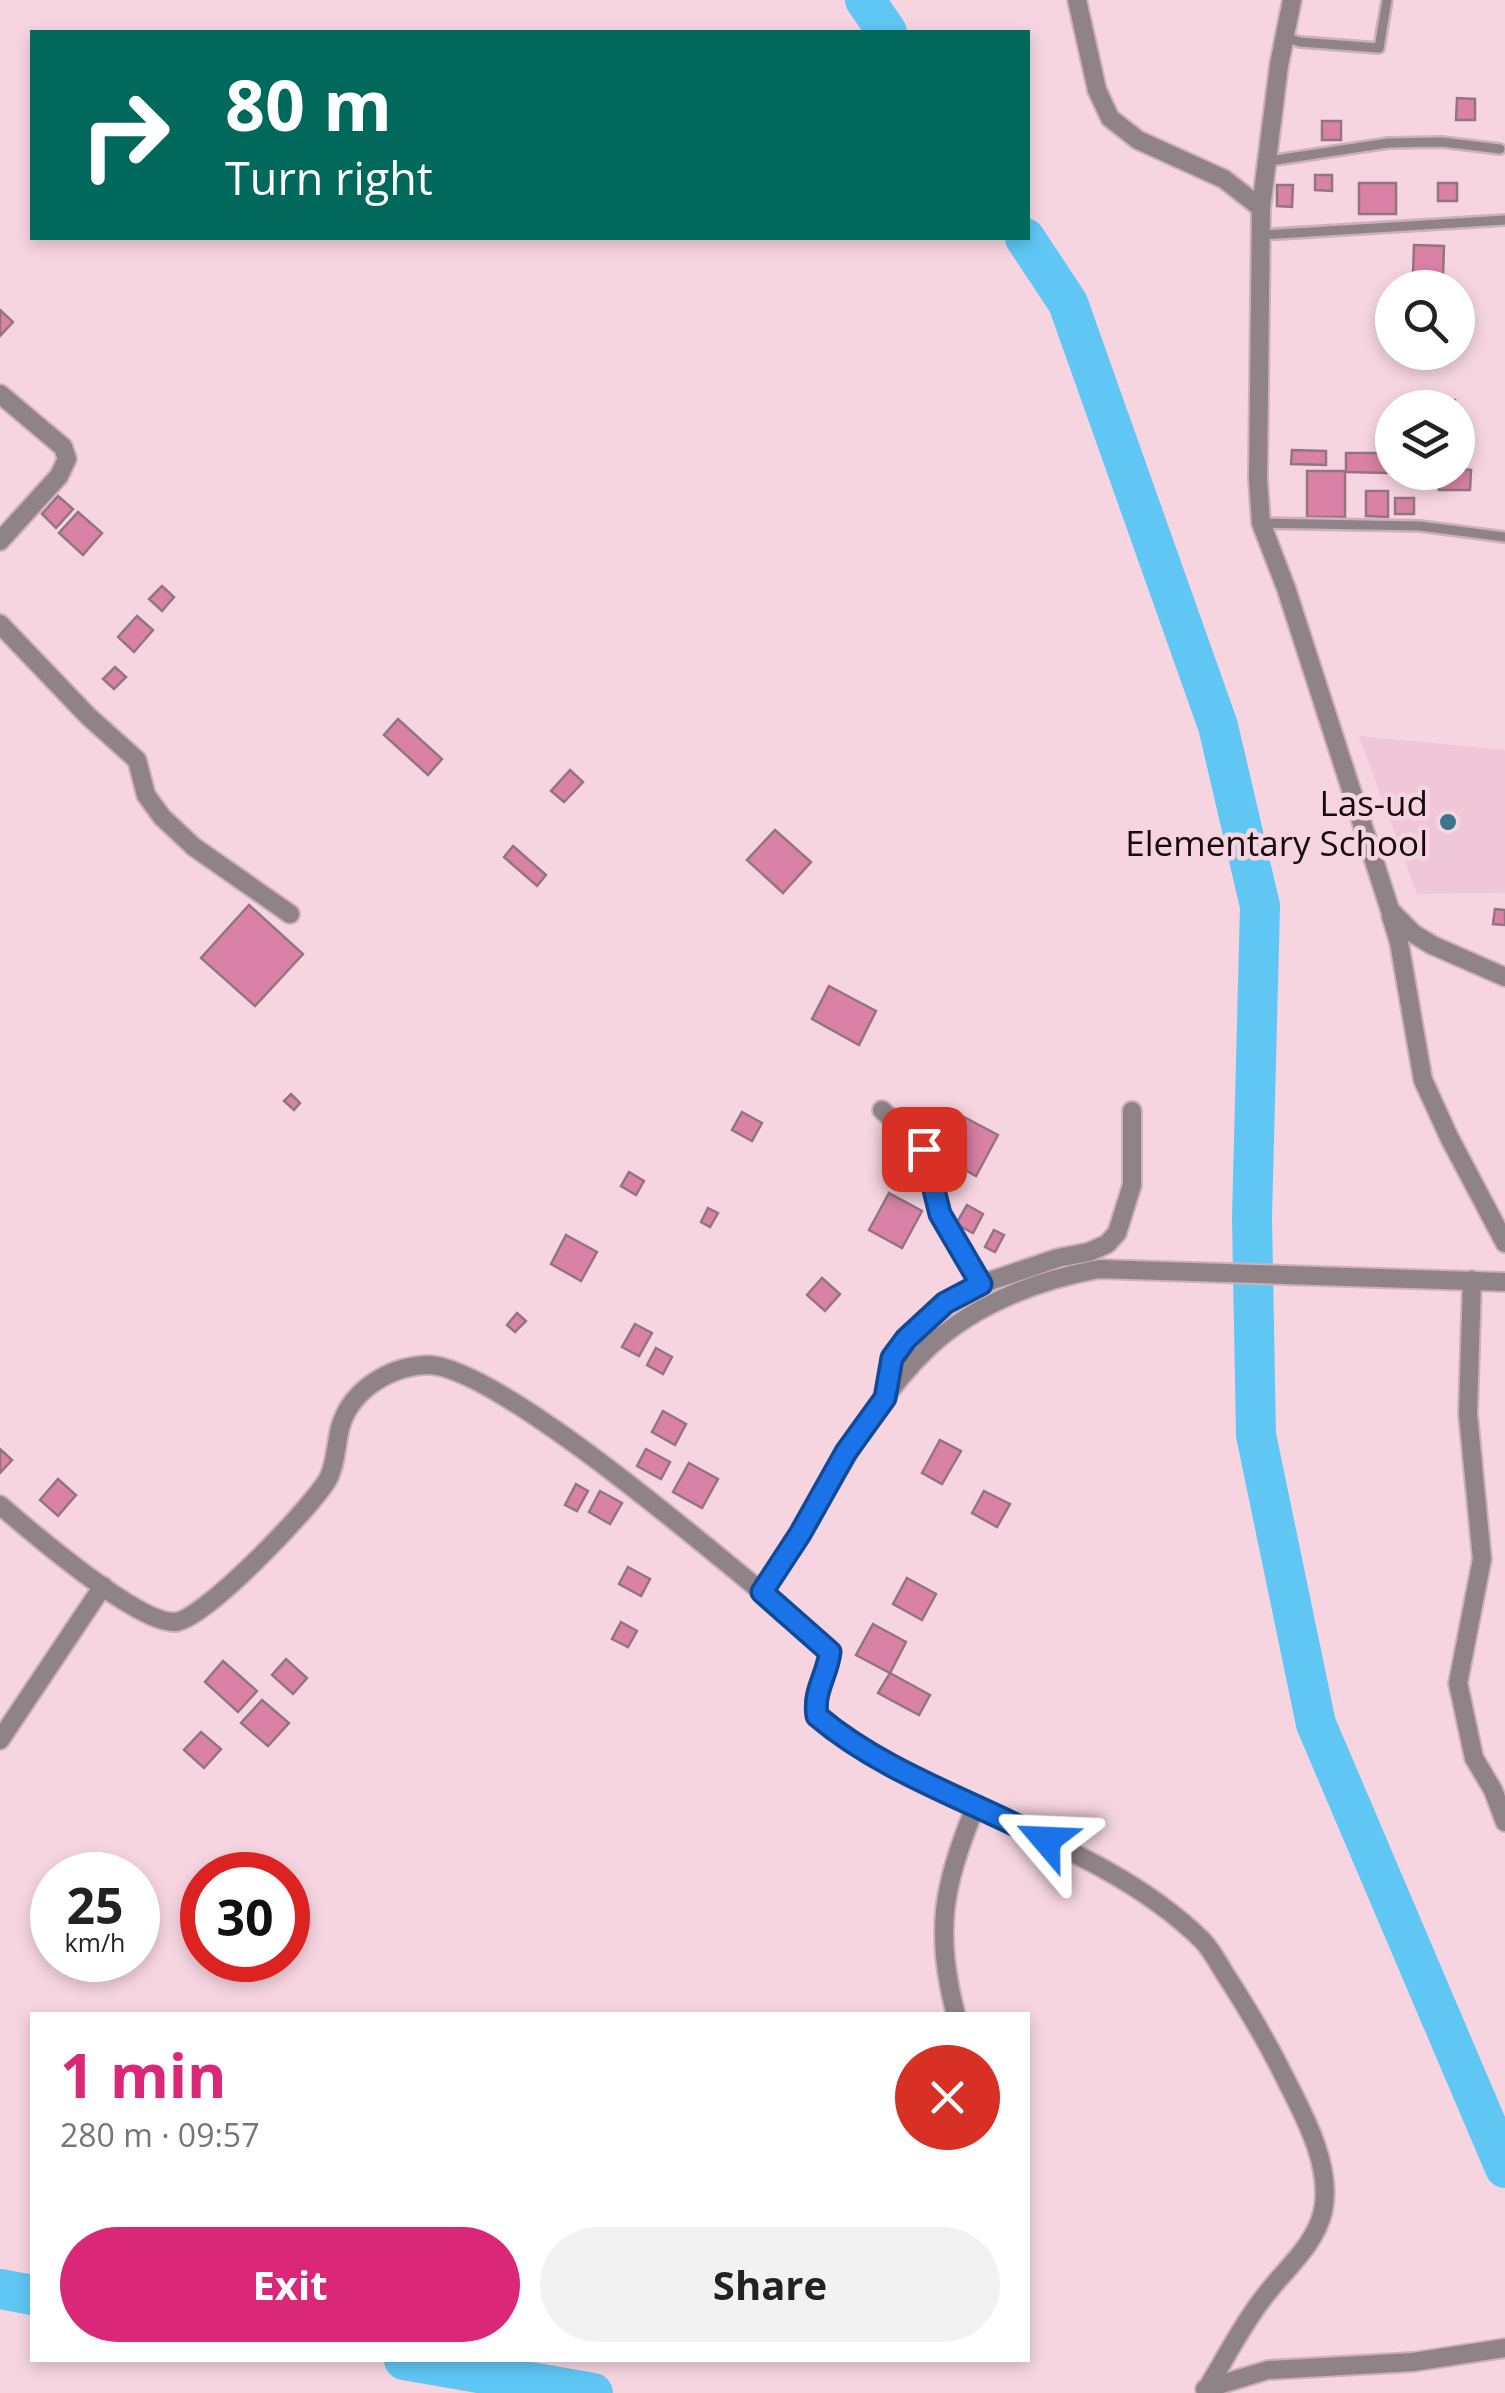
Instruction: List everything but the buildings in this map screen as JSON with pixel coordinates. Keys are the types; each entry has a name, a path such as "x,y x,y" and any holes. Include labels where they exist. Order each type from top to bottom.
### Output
{"street":[{"path":"1077,0 1097,90 1110,118 1138,140 1224,180 1262,208"},
{"path":"1292,0 1260,235 1261,523 1286,588 1390,910 1424,1080 1505,1243"},
{"path":"0,394 63,447 67,459 58,476 0,541"},
{"path":"0,624 88,716 137,760 146,795 162,817 194,846 290,914"},
{"path":"1390,910 1414,934 1432,945 1505,977"},
{"path":"882,1110 924,1149 940,1214 981,1284"},
{"path":"885,1398 892,1358 906,1339 945,1303 981,1284 1058,1258 1089,1252 1107,1244 1118,1233 1132,1185 1132,1111"},
{"path":"762,1592 846,1452 929,1347 986,1308 1029,1286 1100,1269 1505,1282"},
{"path":"1463,1280 1468,1414 1482,1559 1458,1683 1474,1758 1493,1790 1505,1822"},
{"path":"0,1505 103,1586 156,1618 175,1622 196,1614 295,1521 329,1477 341,1425 363,1389 384,1377 426,1365 456,1370 507,1399 607,1468 762,1592 830,1652 817,1689 817,1716 842,1736 899,1769 1016,1824 1165,1908 1205,1942 1262,2030 1303,2113 1324,2175 1323,2211 1310,2242 1264,2297 1203,2390"},
{"path":"0,1740 103,1586"},
{"path":"956,2012 944,1904 954,1859 975,1808"},
{"path":"1203,2390 1268,2370 1413,2362 1505,2348"}],"lane":[{"path":"1285,37 1300,42 1379,48 1386,0"},
{"path":"1269,161 1388,143 1442,142 1500,149"},
{"path":"1260,235 1505,220"},
{"path":"1261,523 1420,526 1505,537"}],"shaded area":[{"name":"Las-ud Elementary School","path":"1359,736 1505,750 1505,893 1417,894"}],"waterway":[{"path":"865,0 886,30"},
{"path":"1026,240 1068,303 1218,726 1260,906 1252,1217 1256,1435 1316,1724 1505,2168"},
{"path":"0,2289 30,2295"},
{"path":"415,2362 593,2393"}],"place":[{"name":"Las-ud Elementary School","path":"1448,822"}],"route":[{"path":"924,1149 940,1214 981,1284 945,1303 906,1339 892,1358 885,1398 846,1452 762,1592 830,1652 817,1689 817,1716 842,1736 899,1769 1046,1840"}]}
